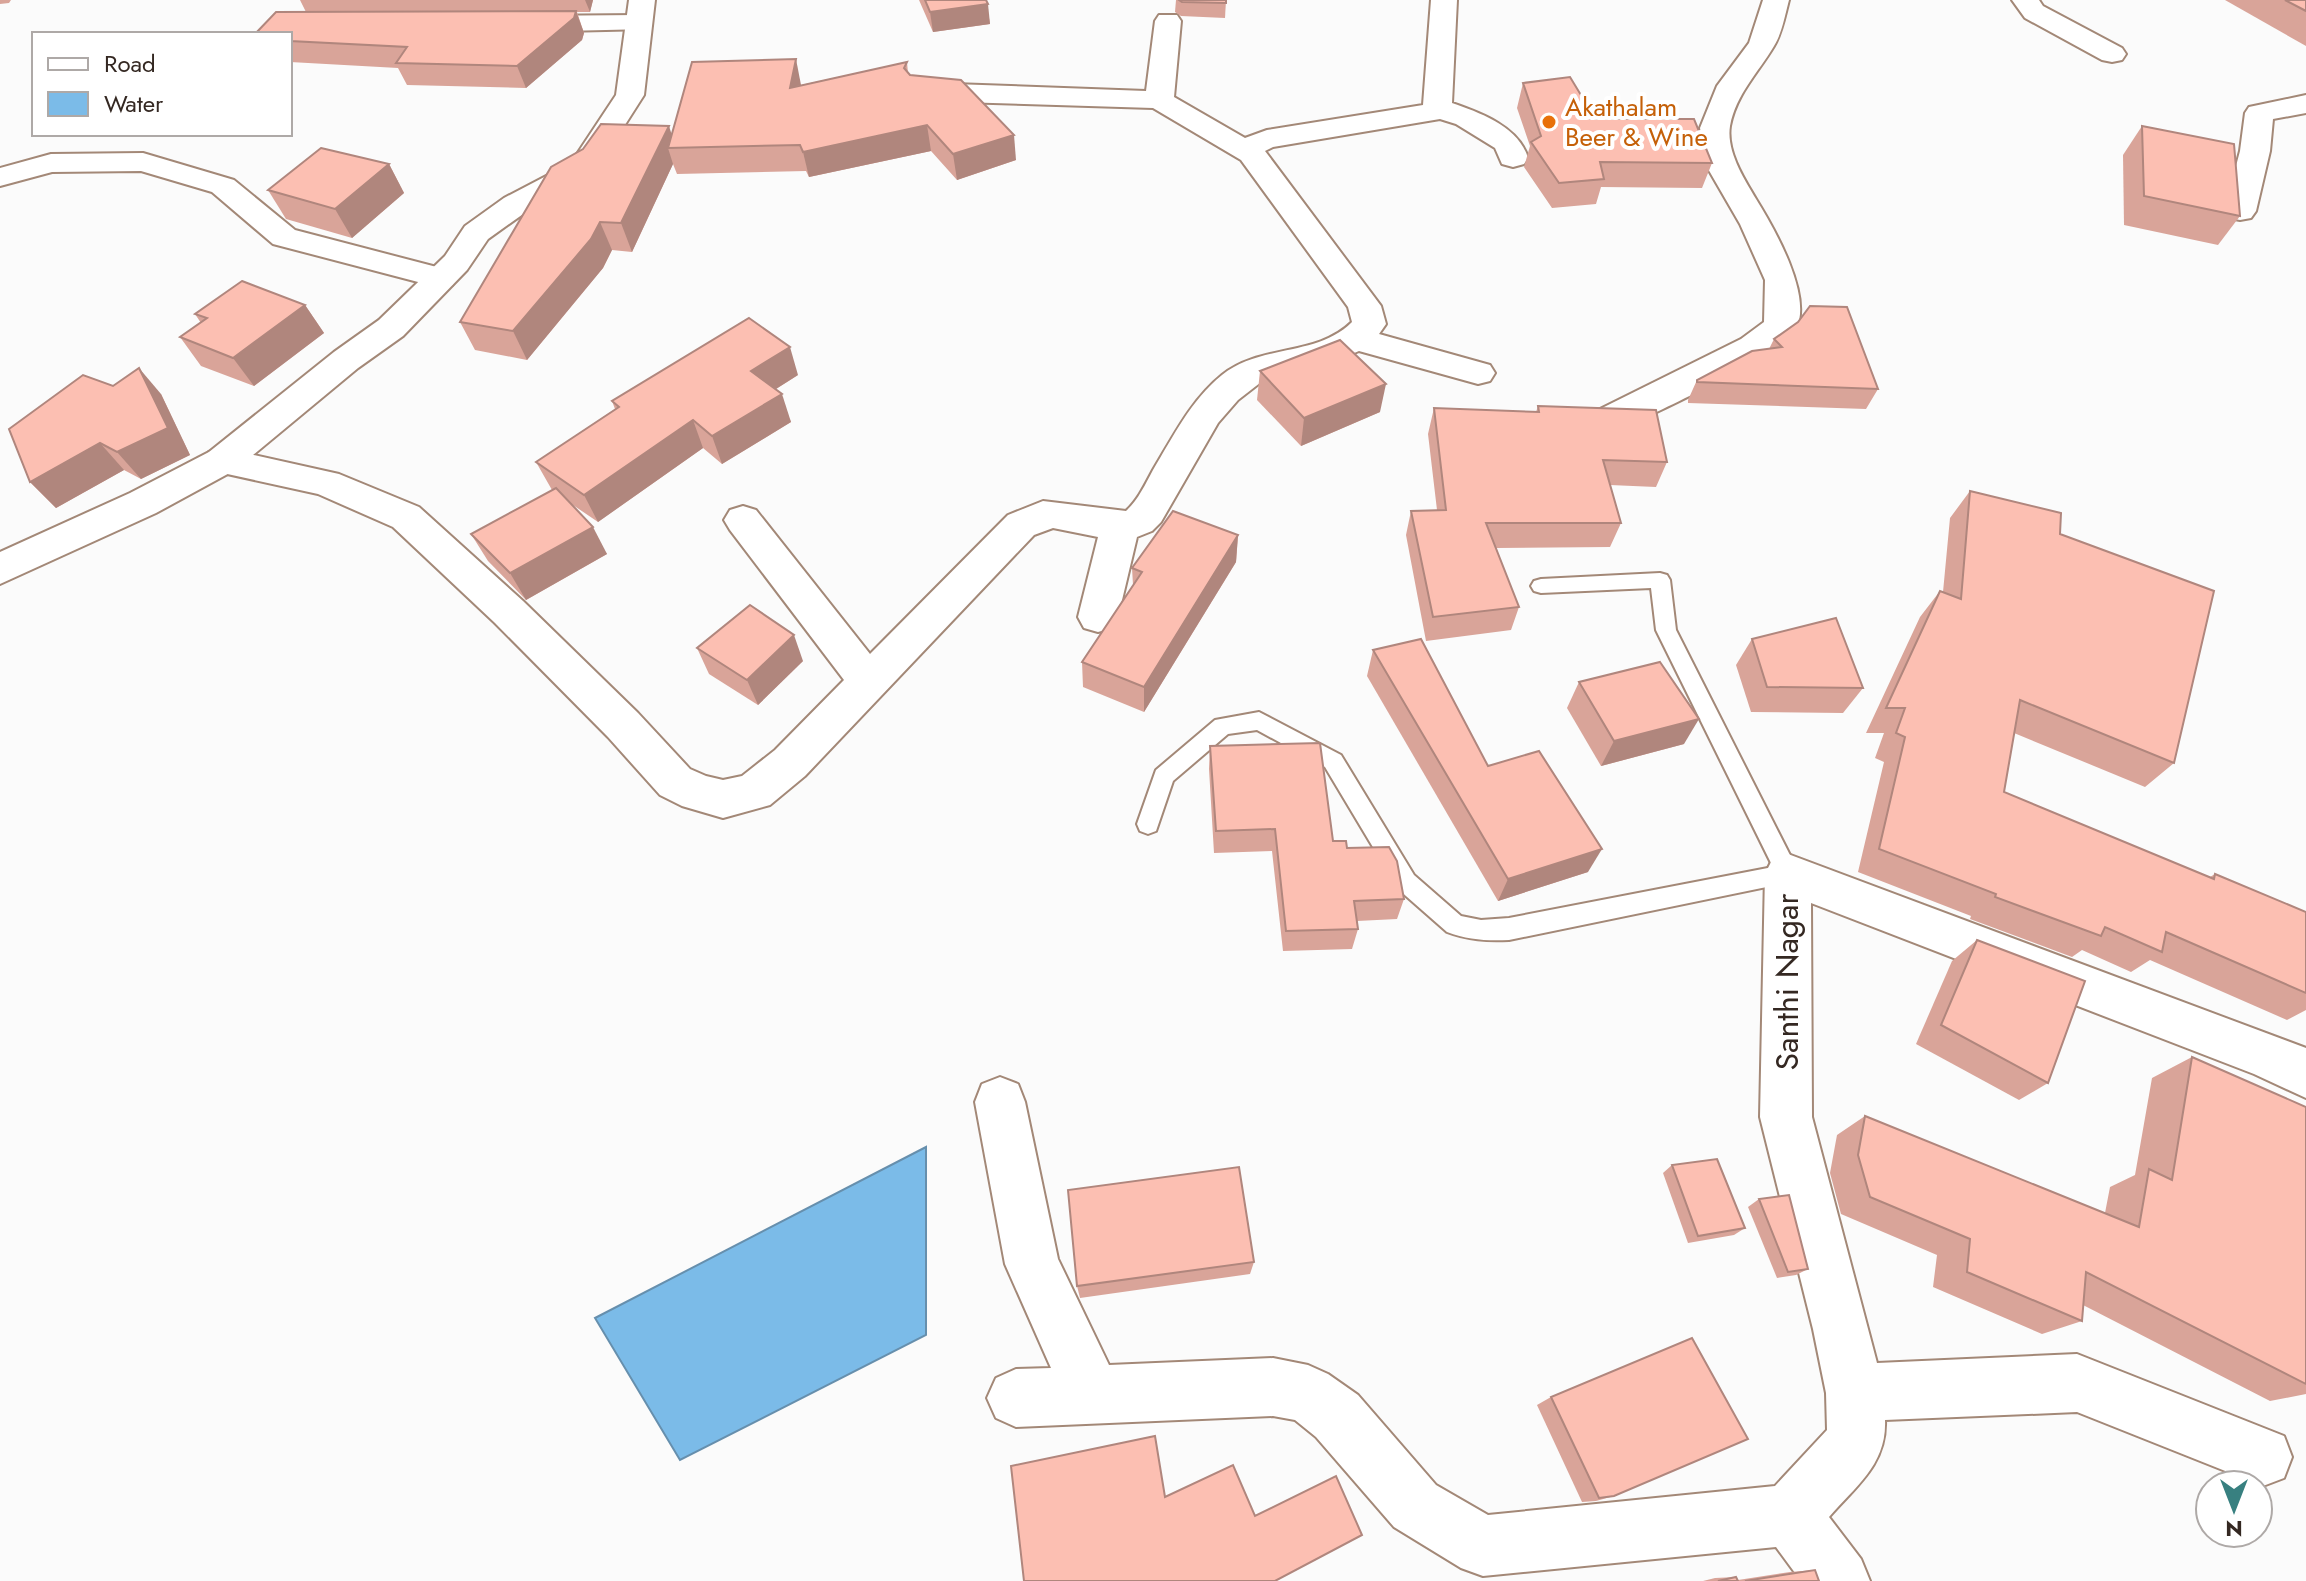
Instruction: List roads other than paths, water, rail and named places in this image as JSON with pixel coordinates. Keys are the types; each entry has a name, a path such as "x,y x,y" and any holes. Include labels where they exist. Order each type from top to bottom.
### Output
{"street":[{"path":"1437,108 1444,0"},
{"path":"1609,420 1753,347 1781,326 1781,280 1756,224 1722,167 1715,128 1731,86 1762,44 1776,0"},
{"path":"2025,0 2034,12 2112,54"},
{"path":"0,569 143,503 222,461 346,360 391,328 456,263 476,233 515,205 582,169 630,95 640,12 497,24"},
{"path":"1159,100 1168,21"},
{"path":"222,461 326,483 406,517 540,643 675,782 698,793 723,799 754,792 790,763 1021,525 1042,514 1120,526 1138,522 1153,505 1202,417 1236,381 1254,370 1335,351 1358,339 1369,324 1364,306 1250,153 1159,100 925,92"},
{"path":"2240,211 2255,151 2259,113 2306,104"},
{"path":"1250,153 1252,147 1263,140 1420,115 1437,108 1466,118 1509,144 1513,158"},
{"path":"0,177 51,163 143,162 223,186 284,237 441,278"},
{"path":"1358,339 1478,373"},
{"path":"743,520 869,682"},
{"path":"1098,617 1120,526"},
{"name":"Santhi Nagar","path":"1790,1515 1857,1441 1855,1393 1786,1117 1788,874 2270,1056 2306,1074"},
{"path":"1000,1102 1032,1264 1093,1395"},
{"path":"1855,1393 2077,1383 2263,1457"},
{"path":"1016,1398 1273,1387 1308,1394 1337,1416 1415,1506 1483,1546 1790,1515 1839,1581"}],"lane":[{"path":"1148,824 1164,776 1223,726 1259,721 1333,761 1406,882 1455,925 1481,931 1509,929 1788,874 1666,630 1660,580 1541,586"}],"water":[{"path":"926,1147 926,1335 680,1460 595,1318"}],"place":[{"name":"Akathalam Beer & Wine","path":"1549,122"}]}
